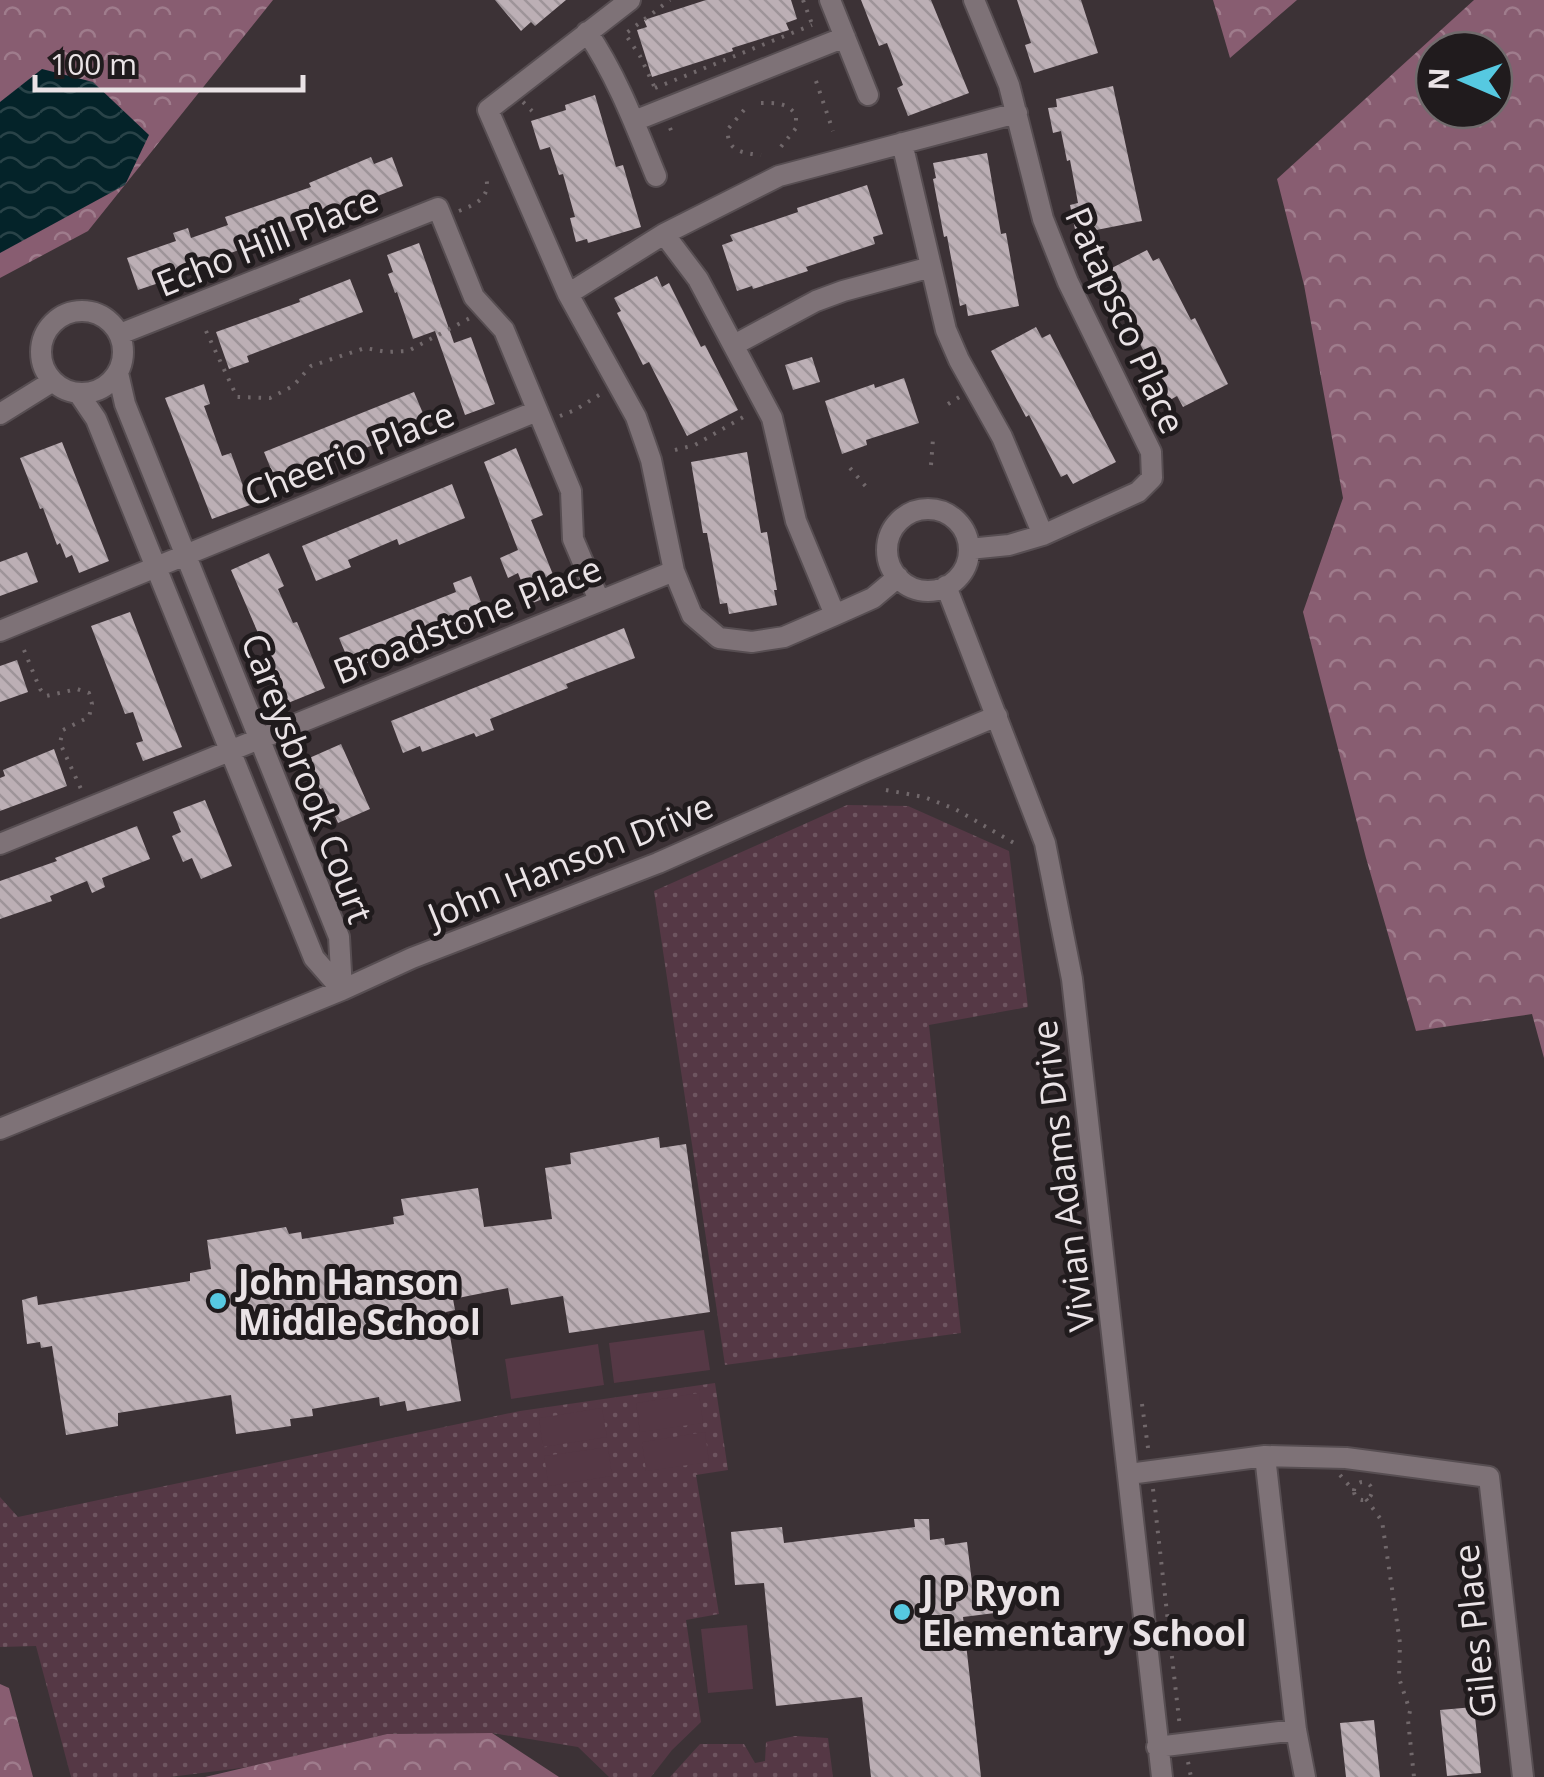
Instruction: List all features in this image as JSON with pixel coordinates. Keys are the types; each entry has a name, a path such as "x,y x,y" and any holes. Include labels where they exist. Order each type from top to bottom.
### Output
{"street":[{"path":"630,0 488,110 568,294 636,417 651,460 674,572 692,614 719,638 752,642 784,637 873,598 898,578"},
{"path":"830,0 868,95"},
{"name":"Patapsco Place","path":"969,549 1008,545 1042,534 1138,492 1152,478 1151,452 1068,282 1044,219 1010,85 974,0"},
{"path":"587,32 601,52 656,176"},
{"path":"634,121 845,37"},
{"path":"568,294 664,234 779,176 1018,113"},
{"path":"902,143 946,330 1002,437 1042,534"},
{"path":"447,210 474,297 504,330 571,491 573,539 599,600"},
{"name":"Echo Hill Place","path":"120,334 447,210"},
{"path":"664,234 698,280 772,418 796,521 834,615"},
{"path":"734,345 842,290 931,267"},
{"path":"76,310 105,317 120,334 123,345 118,373 99,390 79,394 65,390 45,370 41,356 44,336 62,315 76,310"},
{"name":"Careysbrook Court","path":"118,373 126,404 185,555 339,937 342,990"},
{"path":"0,414 53,381"},
{"name":"Careysbrook Court","path":"79,394 96,420 314,958 342,990"},
{"name":"Cheerio Place","path":"0,631 540,418"},
{"path":"924,509 948,515 963,530 969,549 956,580 934,590 908,586 898,578 888,560 888,541 893,529 901,519 924,509"},
{"name":"Broadstone Place","path":"0,844 674,572"},
{"name":"Vivian Adams Drive","path":"946,586 1045,843 1072,979 1162,1777"},
{"name":"John Hanson Drive","path":"0,1129 412,958 658,863 997,716"},
{"path":"1129,1474 1265,1456 1296,1730 1305,1777"},
{"name":"Giles Place","path":"1265,1456 1346,1458 1489,1477 1523,1777"},
{"path":"1157,1747 1296,1730"}],"path":[{"path":"670,0 626,34 655,88 812,26"},
{"path":"803,0 817,38"},
{"path":"816,81 833,131"},
{"path":"761,102 780,103 796,115 796,128 780,148"},
{"path":"744,110 728,129 730,143 738,152 760,156"},
{"path":"668,123 674,137"},
{"path":"447,210 482,200 487,190 486,177"},
{"path":"206,331 238,397 270,398 293,386 311,366 365,348 408,351 475,316"},
{"path":"540,418 575,410 619,384"},
{"path":"675,450 696,444 745,416"},
{"path":"931,465 933,439"},
{"path":"850,468 868,489"},
{"path":"24,650 46,696 77,689 88,693 92,704 88,717 64,730 60,743 89,808"},
{"path":"886,790 924,796 955,809 1019,846"},
{"path":"1142,1404 1190,1777"},
{"path":"1336,1472 1357,1498 1366,1499 1382,1521 1400,1643 1399,1678 1410,1710 1414,1777"},
{"path":"1353,1490 1360,1482 1369,1484 1372,1492 1366,1499"}],"shaded area":[{"path":"847,805 908,806 1009,851 1028,1007 929,1025 961,1333 725,1365 654,891"},
{"path":"704,1330 710,1370 614,1383 609,1343"},
{"path":"598,1344 604,1385 511,1399 505,1359"},
{"path":"715,1383 728,1470 696,1475 719,1614 686,1620 701,1722 651,1777 609,1777 578,1747 492,1733 387,1734 249,1767 170,1777 71,1777 36,1646 0,1647 0,1497 18,1517 520,1411"},
{"path":"699,1393 703,1423 640,1432 636,1403"},
{"path":"602,1408 607,1437 543,1447 539,1418"},
{"path":"705,1432 709,1462 646,1471 642,1442"},
{"path":"608,1447 612,1476 549,1486 544,1456"},
{"path":"747,1625 753,1689 708,1693 701,1629"},
{"path":"795,1736 828,1738 833,1777 670,1777 700,1744 744,1744 755,1763 765,1761 766,1742"}],"green space":[{"path":"0,0 273,0 88,231 0,278"},
{"path":"1213,0 1297,0 1230,58"},
{"path":"1474,0 1544,0 1544,1058 1532,1014 1416,1031 1366,858 1303,612 1343,498 1304,285 1277,179 1414,55 1414,130 1514,130 1514,30 1441,30"},
{"path":"0,1684 9,1688 33,1777 0,1777"},
{"path":"492,1733 559,1777 205,1777 387,1734"}],"water":[{"path":"42,69 93,82 149,135 125,185 0,253 0,102"}],"building":[{"path":"495,0 566,0 535,26 531,22 521,31"},
{"path":"706,0 791,0 797,19 786,23 789,30 652,77 637,30 647,27 644,20"},
{"path":"861,0 931,0 969,93 908,116 897,88 903,85 887,43 879,46"},
{"path":"1017,0 1081,0 1098,53 1034,73 1025,45 1031,43"},
{"path":"1113,86 1142,221 1076,234 1070,205 1078,203 1070,160 1067,161 1061,131 1053,133 1048,108 1057,107 1056,99"},
{"path":"595,95 616,167 623,165 641,227 588,243 587,239 576,242 570,218 575,217 563,174 559,175 550,147 540,150 531,121"},
{"path":"987,153 1019,306 968,316 966,304 960,306 947,236 944,237 933,163"},
{"path":"371,157 374,164 392,157 403,186 219,257 221,262 138,290 127,258 176,241 173,233 188,228 191,238 228,225 225,217 311,187 309,183"},
{"path":"867,185 883,234 873,237 875,244 806,267 808,271 737,291 722,245 733,241 730,235"},
{"path":"419,243 454,343 471,337 495,404 465,415 435,331 413,339 388,274 393,272 387,255"},
{"path":"1147,250 1153,261 1159,258 1228,384 1183,407 1177,396 1170,400 1102,273"},
{"path":"657,276 662,287 669,283 738,410 687,436 649,362 643,365 617,313 621,311 614,298"},
{"path":"350,279 363,312 247,356 249,362 229,369 216,332"},
{"path":"1036,327 1042,338 1050,334 1116,462 1073,484 1067,474 1061,477 991,351"},
{"path":"812,357 820,382 793,390 785,365"},
{"path":"904,378 919,423 866,440 867,445 842,454 825,401"},
{"path":"204,384 210,404 204,406 222,456 231,453 250,505 212,519 165,398"},
{"path":"414,392 427,423 277,484 264,452"},
{"path":"62,442 109,561 79,573 72,555 66,558 60,543 57,545 20,458"},
{"path":"516,448 543,515 531,520 560,592 530,604 518,573 508,578 500,558 518,550 484,462"},
{"path":"747,452 761,533 767,532 777,605 729,614 727,603 720,604 691,462"},
{"path":"452,484 465,518 399,545 397,539 348,560 351,567 316,581 302,546"},
{"path":"27,552 38,582 0,596 0,562"},
{"path":"269,553 284,586 278,589 293,623 297,622 325,688 288,703 231,570"},
{"path":"471,576 486,615 352,669 339,638 456,592 453,583"},
{"path":"130,612 182,747 143,761 136,743 143,741 133,712 125,714 91,626"},
{"path":"624,628 635,658 490,719 494,730 422,752 420,746 403,753 391,721"},
{"path":"17,660 28,692 0,702 0,666"},
{"path":"341,744 370,809 338,823 307,759"},
{"path":"54,749 67,786 0,811 3,770"},
{"path":"205,800 232,866 201,879 192,858 183,862 172,836 181,832 173,812"},
{"path":"137,826 150,859 102,878 105,887 92,893 87,881 50,896 52,901 0,919 0,881"},
{"path":"659,1137 660,1148 686,1144 710,1312 569,1333 563,1296 511,1305 508,1288 453,1299 455,1310 446,1312 461,1401 407,1411 405,1401 380,1406 379,1397 312,1409 313,1416 290,1419 291,1426 236,1434 231,1395 118,1413 118,1426 66,1435 52,1346 41,1348 40,1342 27,1344 22,1300 37,1296 38,1305 190,1281 190,1273 211,1269 207,1240 286,1227 289,1234 301,1232 302,1239 394,1224 393,1217 404,1215 401,1199 478,1188 484,1227 552,1219 545,1168 571,1164 570,1153"},
{"path":"914,1519 929,1519 930,1540 944,1538 945,1545 967,1542 974,1599 994,1597 995,1613 963,1617 981,1777 871,1777 862,1697 776,1706 764,1583 735,1585 731,1532 782,1527 784,1543 915,1527"},
{"path":"1474,1707 1481,1773 1447,1776 1440,1710"},
{"path":"1374,1720 1380,1777 1346,1777 1340,1723"}],"place":[{"name":"John Hanson Middle School","path":"218,1301"},
{"name":"J P Ryon Elementary School","path":"902,1612"}]}
